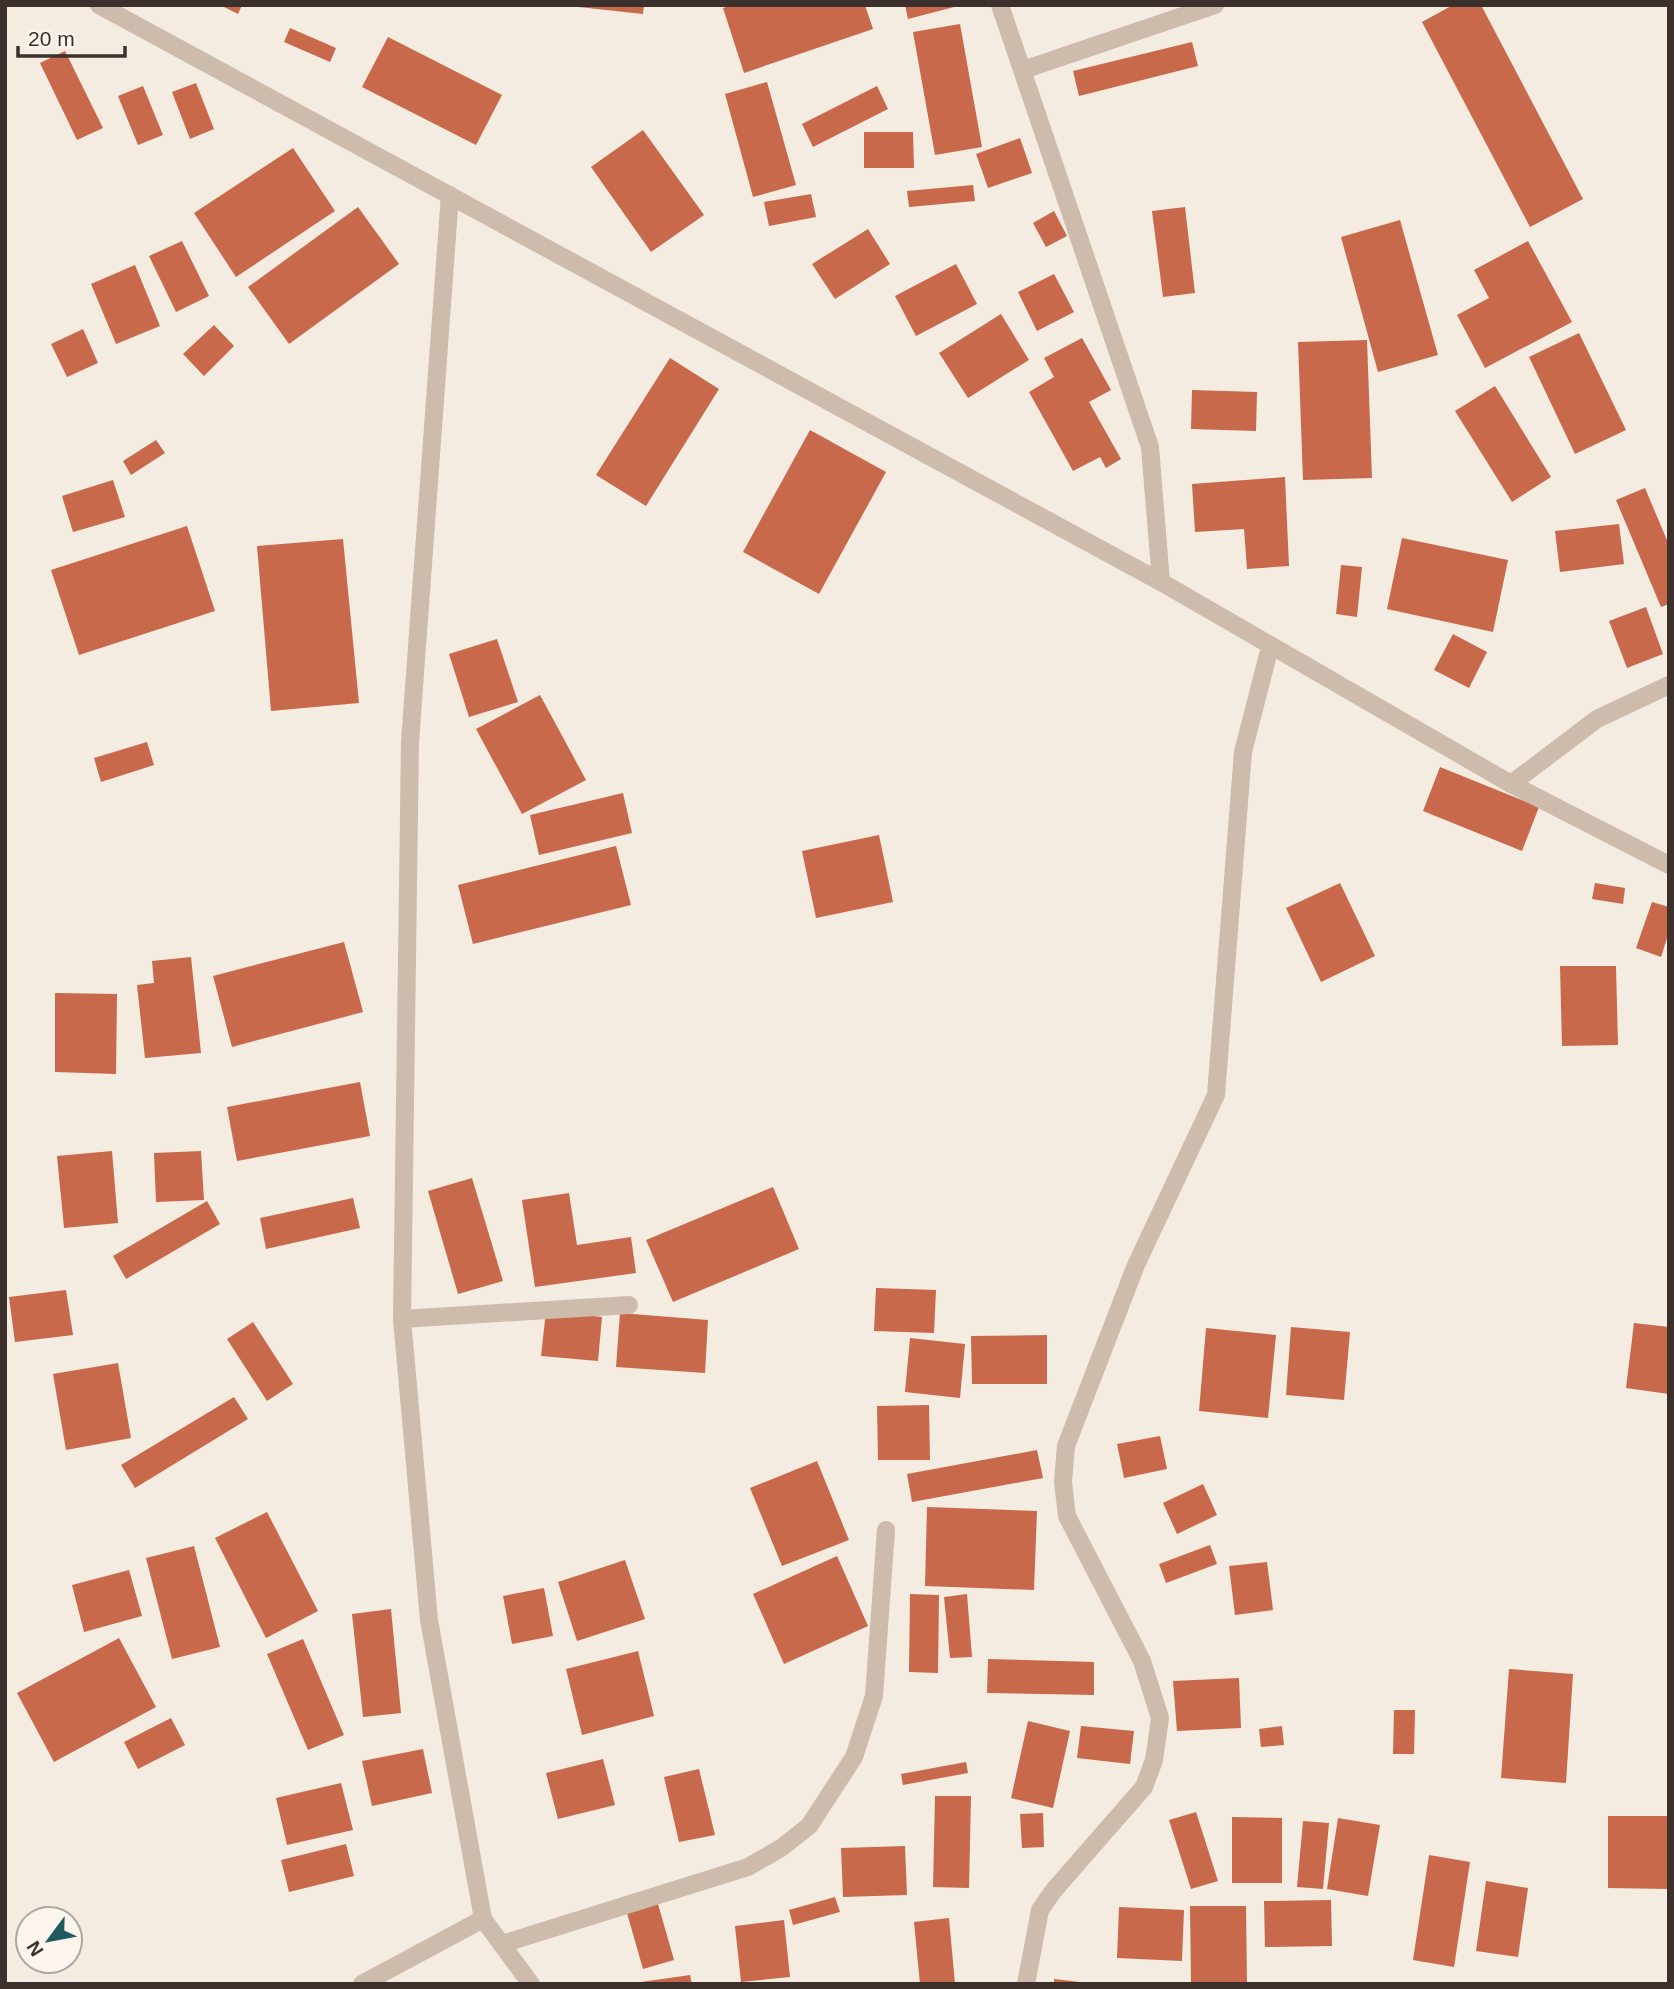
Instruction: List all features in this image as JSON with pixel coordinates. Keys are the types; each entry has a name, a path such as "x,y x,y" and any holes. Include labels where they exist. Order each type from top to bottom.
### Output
{"street":[{"path":"99,5 1161,582 1511,784 1669,865"},
{"path":"1000,5 1150,447 1161,582"},
{"path":"1023,70 1214,5"},
{"path":"450,195 411,742 402,1319 429,1620 483,1919 531,1984"},
{"path":"1026,1984 1040,1910 1054,1890 1144,1787 1154,1760 1160,1718 1142,1661 1067,1516 1063,1482 1066,1446 1136,1265 1216,1095 1243,752 1270,647"},
{"path":"1511,784 1597,719 1669,685"},
{"path":"402,1319 629,1305"},
{"path":"502,1944 748,1867 781,1849 809,1826 854,1757 874,1696 886,1530"},
{"path":"362,1984 483,1919"}],"building":[{"path":"220,5 242,5 238,14"},
{"path":"560,5 644,5 643,14"},
{"path":"732,5 865,5 873,29 744,73 723,8"},
{"path":"905,5 958,5 958,6 908,19"},
{"path":"1453,5 1481,5 1583,199 1530,227 1422,22"},
{"path":"960,24 982,147 935,155 913,32"},
{"path":"290,28 336,48 330,62 284,42"},
{"path":"388,37 502,95 476,145 362,87"},
{"path":"1192,42 1198,66 1079,96 1073,71"},
{"path":"65,51 103,128 77,140 40,63"},
{"path":"767,82 796,185 753,197 725,94"},
{"path":"196,83 214,129 190,139 172,92"},
{"path":"143,86 163,135 138,145 118,96"},
{"path":"877,86 888,109 813,147 802,124"},
{"path":"643,130 704,215 651,252 591,167"},
{"path":"864,132 913,132 914,168 864,168"},
{"path":"1020,138 1032,173 988,188 976,154"},
{"path":"293,148 335,211 236,277 194,213"},
{"path":"973,185 975,201 909,207 907,191"},
{"path":"811,194 816,217 769,226 764,202"},
{"path":"358,207 399,264 289,344 248,287"},
{"path":"1185,207 1195,293 1163,297 1152,211"},
{"path":"1054,211 1067,236 1046,247 1033,223"},
{"path":"1400,220 1438,355 1378,372 1341,237"},
{"path":"868,229 890,264 835,299 812,264"},
{"path":"182,241 209,296 176,312 149,256"},
{"path":"1528,241 1572,322 1485,368 1457,315 1489,298 1474,270"},
{"path":"956,264 977,304 916,336 895,296"},
{"path":"135,265 160,326 116,344 91,284"},
{"path":"1054,274 1074,312 1037,331 1018,292"},
{"path":"1001,314 1029,360 968,398 939,353"},
{"path":"214,325 234,346 204,376 183,354"},
{"path":"83,329 98,363 67,377 51,344"},
{"path":"1579,333 1626,430 1575,454 1529,357"},
{"path":"1082,338 1111,390 1089,402 1121,459 1106,468 1100,457 1073,471 1029,392 1054,377 1044,358"},
{"path":"1367,340 1372,478 1303,480 1298,342"},
{"path":"670,358 719,389 646,506 596,475"},
{"path":"1495,386 1551,477 1512,502 1455,411"},
{"path":"1192,390 1257,392 1256,431 1191,429"},
{"path":"810,430 886,472 819,594 743,552"},
{"path":"156,440 165,453 131,475 123,461"},
{"path":"1285,477 1289,566 1247,569 1244,529 1195,532 1192,484"},
{"path":"113,480 125,517 73,532 62,496"},
{"path":"1645,488 1669,545 1669,604 1661,607 1616,500"},
{"path":"1619,524 1624,564 1560,572 1555,531"},
{"path":"187,526 215,611 79,655 51,570"},
{"path":"1402,538 1508,560 1493,632 1387,609"},
{"path":"343,539 359,703 271,711 257,546"},
{"path":"1341,565 1362,567 1357,617 1336,614"},
{"path":"1646,607 1663,654 1627,668 1609,621"},
{"path":"1453,634 1487,652 1469,688 1434,670"},
{"path":"497,639 518,702 469,717 449,654"},
{"path":"540,695 586,780 522,814 476,729"},
{"path":"147,742 154,765 101,782 94,758"},
{"path":"1440,767 1539,807 1522,851 1423,811"},
{"path":"623,793 632,833 539,855 530,815"},
{"path":"879,835 893,902 816,918 802,851"},
{"path":"616,846 631,905 473,944 458,885"},
{"path":"1340,883 1375,956 1321,982 1286,908"},
{"path":"1595,883 1625,888 1623,904 1592,899"},
{"path":"1652,902 1669,907 1669,932 1661,957 1636,948"},
{"path":"344,942 363,1012 232,1047 213,976"},
{"path":"191,957 201,1053 145,1058 137,985 154,983 152,961"},
{"path":"1560,966 1616,966 1618,1045 1562,1046"},
{"path":"55,993 117,994 116,1074 55,1072"},
{"path":"360,1082 370,1136 237,1161 227,1107"},
{"path":"112,1151 118,1223 64,1228 57,1156"},
{"path":"201,1151 204,1200 156,1202 154,1153"},
{"path":"472,1178 503,1281 458,1294 428,1191"},
{"path":"773,1187 799,1249 673,1302 646,1240"},
{"path":"569,1193 577,1245 631,1237 636,1273 535,1287 522,1200"},
{"path":"353,1198 360,1228 266,1249 260,1218"},
{"path":"207,1201 220,1224 126,1279 113,1256"},
{"path":"876,1288 936,1290 934,1333 874,1331"},
{"path":"66,1290 73,1335 15,1342 9,1297"},
{"path":"546,1311 602,1317 598,1361 541,1356"},
{"path":"620,1313 708,1320 705,1373 616,1367"},
{"path":"253,1322 293,1384 267,1401 227,1339"},
{"path":"1634,1323 1669,1327 1669,1394 1626,1388"},
{"path":"1291,1327 1350,1332 1344,1400 1286,1395"},
{"path":"1206,1328 1276,1335 1268,1418 1199,1411"},
{"path":"1047,1335 1047,1384 972,1384 971,1336"},
{"path":"910,1338 965,1344 960,1398 905,1392"},
{"path":"118,1363 131,1438 66,1450 53,1374"},
{"path":"234,1397 248,1419 135,1488 121,1465"},
{"path":"929,1405 930,1460 878,1460 877,1406"},
{"path":"1160,1436 1167,1469 1124,1478 1117,1444"},
{"path":"1037,1450 1043,1478 912,1502 907,1474"},
{"path":"817,1461 849,1540 782,1566 750,1488"},
{"path":"1203,1484 1217,1515 1177,1534 1163,1503"},
{"path":"927,1507 1037,1511 1034,1590 925,1586"},
{"path":"267,1512 318,1611 266,1638 215,1538"},
{"path":"1210,1545 1217,1564 1166,1583 1159,1564"},
{"path":"194,1546 220,1647 172,1659 146,1558"},
{"path":"837,1556 868,1626 784,1664 753,1594"},
{"path":"625,1560 645,1619 577,1641 558,1582"},
{"path":"1267,1562 1273,1610 1235,1615 1229,1566"},
{"path":"129,1570 142,1616 84,1632 72,1585"},
{"path":"544,1588 553,1636 512,1644 503,1596"},
{"path":"910,1594 939,1595 938,1673 909,1672"},
{"path":"967,1594 972,1657 950,1658 944,1597"},
{"path":"391,1609 401,1713 363,1717 352,1614"},
{"path":"119,1638 156,1707 54,1762 17,1693"},
{"path":"303,1639 344,1735 308,1750 267,1654"},
{"path":"638,1651 654,1716 582,1735 566,1669"},
{"path":"988,1659 1094,1662 1094,1695 987,1693"},
{"path":"1509,1669 1573,1674 1566,1783 1501,1778"},
{"path":"1239,1678 1241,1728 1177,1731 1173,1681"},
{"path":"1394,1710 1415,1710 1414,1754 1393,1754"},
{"path":"171,1718 185,1745 138,1769 124,1742"},
{"path":"1028,1721 1070,1731 1053,1808 1011,1798"},
{"path":"1081,1726 1134,1731 1130,1764 1077,1758"},
{"path":"1282,1726 1284,1745 1261,1747 1259,1729"},
{"path":"423,1749 432,1793 372,1806 362,1761"},
{"path":"603,1759 615,1805 558,1819 546,1773"},
{"path":"966,1762 968,1773 903,1785 901,1774"},
{"path":"699,1769 715,1835 679,1842 664,1777"},
{"path":"341,1783 353,1830 287,1845 276,1798"},
{"path":"935,1796 971,1796 969,1888 933,1887"},
{"path":"1196,1812 1218,1881 1191,1889 1169,1820"},
{"path":"1043,1813 1044,1847 1022,1848 1020,1814"},
{"path":"1608,1816 1669,1816 1669,1889 1608,1888"},
{"path":"1232,1817 1282,1818 1282,1883 1232,1883"},
{"path":"1338,1818 1380,1825 1368,1896 1327,1889"},
{"path":"1303,1821 1329,1823 1323,1889 1297,1887"},
{"path":"346,1844 354,1876 289,1892 281,1860"},
{"path":"905,1846 907,1895 843,1897 841,1848"},
{"path":"1429,1855 1470,1862 1454,1967 1413,1960"},
{"path":"1486,1881 1528,1888 1518,1957 1476,1951"},
{"path":"835,1897 840,1912 793,1925 789,1910"},
{"path":"1331,1900 1332,1946 1265,1947 1264,1901"},
{"path":"658,1904 674,1960 643,1969 627,1913"},
{"path":"1190,1906 1246,1906 1247,1984 1191,1984"},
{"path":"1119,1907 1184,1910 1182,1961 1117,1958"},
{"path":"949,1918 955,1984 920,1984 914,1922"},
{"path":"784,1920 790,1977 741,1982 735,1926"},
{"path":"690,1975 692,1984 641,1982"},
{"path":"1054,1979 1080,1982 1080,1984 1054,1984"}]}
